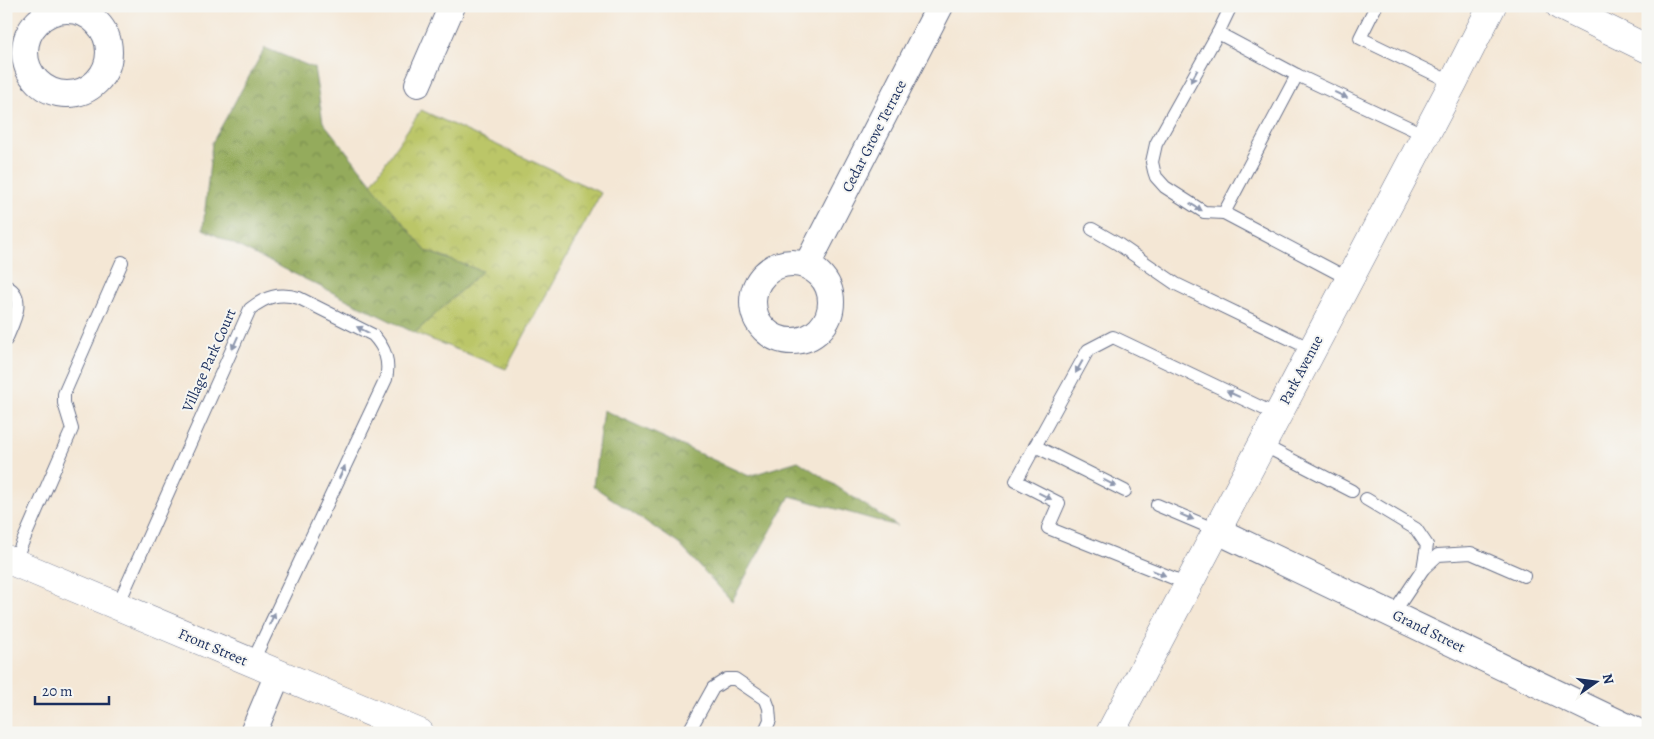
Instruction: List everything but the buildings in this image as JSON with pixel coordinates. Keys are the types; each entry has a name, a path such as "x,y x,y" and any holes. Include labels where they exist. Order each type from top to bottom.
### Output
{"main road":[{"name":"Park Avenue","path":"1110,733 1492,6"},
{"path":"1560,6 1648,49"},
{"name":"Front Street","path":"10,561 420,733"}],"street":[{"path":"418,84 452,6"},
{"name":"Cedar Grove Terrace","path":"807,265 940,6"},
{"name":"Grand Street","path":"1216,530 1640,733"},
{"path":"253,733 278,674"}],"lane":[{"path":"1231,6 1156,144 1152,162 1156,178 1166,188 1204,212 1224,213 1349,279"},
{"path":"1376,6 1360,38 1453,83"},
{"path":"1218,33 1297,75 1425,135"},
{"path":"1224,213 1297,75"},
{"path":"1092,229 1118,244 1176,284 1312,349"},
{"path":"10,561 72,429 64,403 64,394 122,262"},
{"path":"6,286 13,290 18,299 17,312 6,340"},
{"name":"Village Park Court","path":"117,607 250,309 262,300 273,296 288,294 299,298 373,335 382,345 388,368 386,379 252,663"},
{"path":"1188,584 1048,528 1059,503 1016,481 1088,350 1113,337 1277,415"},
{"path":"1261,444 1352,492"},
{"path":"1035,446 1125,491"},
{"path":"1366,499 1416,529 1427,545 1423,569"},
{"path":"1157,505 1216,530"},
{"path":"1393,614 1423,569 1438,555 1471,554 1524,576"},
{"path":"688,733 713,688 727,680 735,679 766,700 770,720 764,733"}],"green space":[{"path":"265,48 314,68 323,122 426,251 483,271 415,333 203,229 212,143"},
{"path":"421,110 601,193 506,369 415,333 482,271 426,251 371,184"},
{"path":"603,410 749,476 798,461 897,526 790,496 732,601 679,544 593,486"}]}
